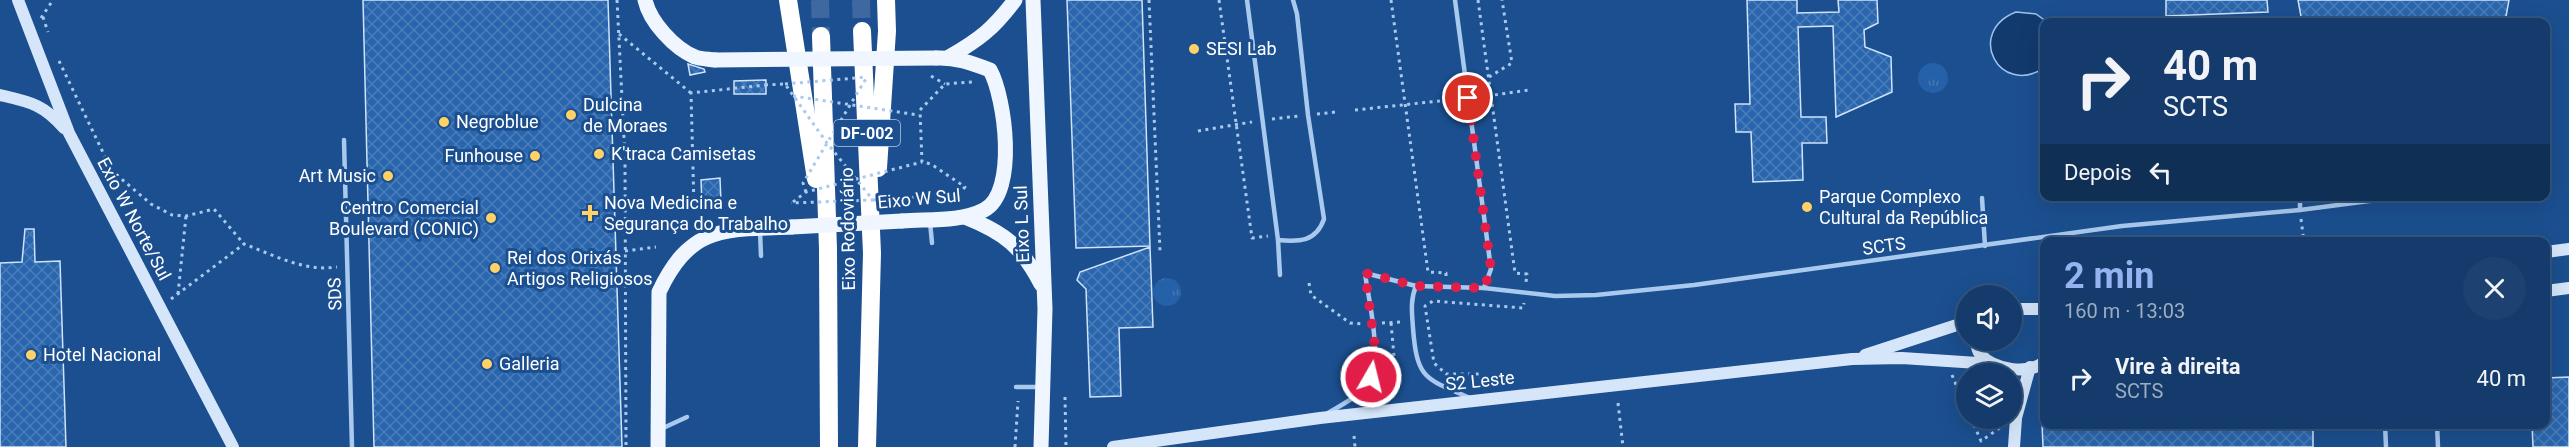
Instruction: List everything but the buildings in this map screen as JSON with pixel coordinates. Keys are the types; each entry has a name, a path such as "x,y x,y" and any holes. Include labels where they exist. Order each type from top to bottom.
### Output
{"highway":[{"path":"788,0 828,249"},
{"path":"872,253 887,31 886,0"},
{"name":"Eixo Rodoviário","path":"862,31 872,253 867,447"},
{"name":"Eixo Rodoviário","path":"821,36 828,249 829,447"}],"main road":[{"name":"Exio W Norte/Sul","path":"18,0 69,133 233,447"},
{"name":"Eixo W Sul","path":"645,0 647,9 660,30 695,57 715,60 942,58 990,70 999,88 1002,106 1005,175 995,201 986,209 965,217 729,231 698,240 681,254 668,271 659,292 658,441"},
{"path":"942,58 980,39 995,26 1015,0"},
{"name":"Eixo L Sul","path":"1033,0 1044,290 1041,447"},
{"path":"0,95 35,103 50,112 69,133"},
{"path":"965,217 1007,238 1028,260 1044,290"},
{"path":"2550,251 2569,249"},
{"path":"2550,290 2569,288"},
{"path":"2022,309 2040,309"},
{"name":"S2 Leste","path":"1852,359 1956,325"},
{"path":"1978,351 1992,363"},
{"name":"S2 Leste","path":"1113,447 1320,418 1852,359 1913,359 1977,363"},
{"path":"2022,405 2040,365"},
{"name":"S2 Leste","path":"2022,368 2040,365"},
{"path":"2014,447 2015,429"}],"lane":[{"path":"1247,0 1278,240 1280,275"},
{"path":"1278,240 1298,242 1310,238 1320,230 1324,219 1308,115 1297,14 1293,0"},
{"path":"1455,0 1491,269 1484,288"},
{"name":"SDS","path":"344,140 352,447"},
{"path":"1982,198 1985,246"},
{"path":"2300,201 2300,210"},
{"name":"SCTS","path":"2047,237 2122,226 2300,210 2368,201"},
{"path":"930,219 932,243"},
{"path":"760,229 761,256"},
{"name":"SCTS","path":"1320,418 1361,393 1371,377 1376,355 1365,273 1416,286 1484,288 1555,296 1596,295 1694,285 2040,238"},
{"path":"1416,286 1411,298 1415,357 1423,372 1436,383 1475,400"},
{"path":"1016,387 1043,394"},
{"path":"658,441 687,417"},
{"path":"2385,429 2386,447"},
{"path":"2438,429 2438,447"}],"path":[{"path":"28,25 43,17 53,0"},
{"path":"617,0 625,157 626,447"},
{"path":"1149,0 1160,251"},
{"path":"1219,0 1252,238 1268,236"},
{"path":"1391,0 1428,272 1446,273 1446,281"},
{"path":"1478,0 1515,273 1527,274 1526,282"},
{"path":"1489,77 1512,63 1502,0"},
{"path":"43,17 50,38"},
{"path":"619,34 691,93 867,77 804,183 806,192"},
{"path":"58,58 112,171 151,204 172,215 186,216 214,209 244,244 297,265 327,268"},
{"path":"927,74 945,84 976,81"},
{"path":"785,84 827,143 873,200"},
{"path":"922,162 918,115 929,98 945,84"},
{"path":"1478,97 1529,90"},
{"path":"691,93 694,207"},
{"path":"793,96 918,115"},
{"path":"1355,110 1460,99"},
{"path":"1314,114 1336,112"},
{"path":"1267,120 1300,116"},
{"path":"1197,131 1254,121"},
{"path":"625,157 692,153"},
{"path":"922,162 931,164 965,187 958,195 792,203 806,192 922,162"},
{"path":"2300,210 2303,237"},
{"path":"178,294 186,216"},
{"path":"154,297 164,290 170,300 244,244"},
{"path":"625,251 656,248"},
{"path":"1309,283 1311,295 1350,323 1364,324"},
{"path":"1481,380 1480,374 1446,374 1434,363 1425,306 1433,301 1524,308 1524,301"},
{"path":"1391,322 1397,390"},
{"path":"1377,323 1405,322"},
{"path":"1949,368 1956,385"},
{"path":"1065,397 1066,447"},
{"path":"1015,447 1018,401"},
{"path":"1618,403 1623,447"},
{"path":"1975,429 1980,441 1998,429"},
{"path":"1354,436 1355,447"}],"green space":[{"path":"1933,63 1939,64 1947,72 1947,84 1939,92 1933,93 1927,92 1919,84 1918,78 1919,72 1927,64"},
{"path":"1167,278 1177,282 1181,292 1177,302 1167,306 1157,302 1153,292 1157,282"}],"shaded area":[{"path":"2016,12 2036,14 2042,18 2040,70 2028,75 2013,74 2002,68 1994,58 1991,46 1993,33 2001,21"}],"tunnel":[{"path":"820,0 821,36"},
{"path":"861,0 862,31"}],"place":[{"name":"SESI Lab","path":"1194,49"},
{"name":"Dulcina de Moraes","path":"571,115"},
{"name":"Negroblue","path":"444,122"},
{"name":"K'traca Camisetas","path":"599,154"},
{"name":"Funhouse","path":"535,156"},
{"name":"Art Music","path":"388,176"},
{"name":"Parque Complexo Cultural da República","path":"1807,207"},
{"name":"Nova Medicina e Segurança do Trabalho","path":"590,213"},
{"name":"Centro Comercial Boulevard (CONIC)","path":"491,218"},
{"name":"Rei dos Orixás Artigos Religiosos","path":"495,268"},
{"name":"Hotel Nacional","path":"31,355"},
{"name":"Galleria","path":"487,364"}],"route":[{"path":"1371,377 1376,355 1365,273 1416,286 1484,288 1491,269 1468,98"}]}
